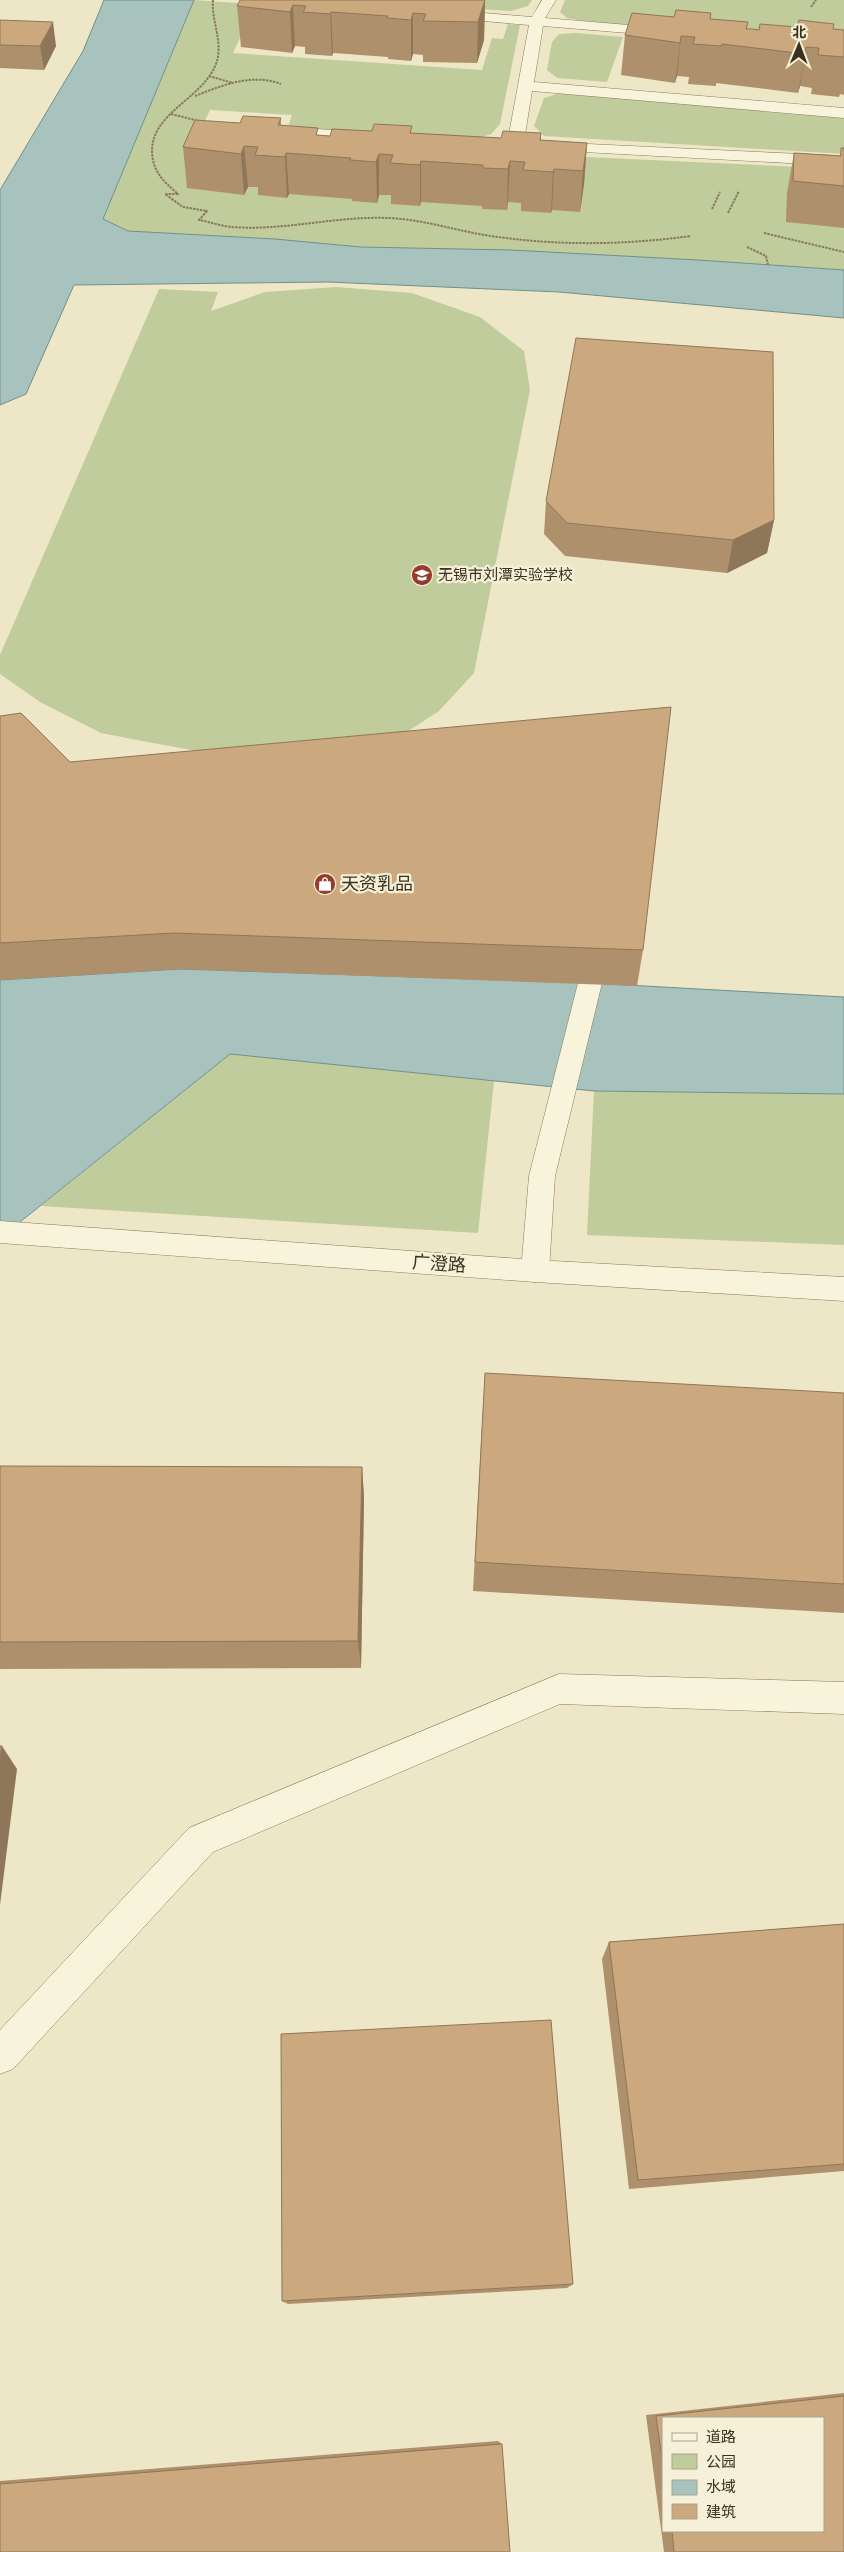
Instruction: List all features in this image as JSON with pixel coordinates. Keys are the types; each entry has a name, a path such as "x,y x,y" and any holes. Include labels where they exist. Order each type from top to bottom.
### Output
{"street":[{"path":"515,145 527,86 536,20 549,0"},
{"path":"438,13 680,33"},
{"path":"527,86 844,113"},
{"path":"224,128 383,139"},
{"path":"498,145 844,161"},
{"path":"535,1271 542,1176 590,983"},
{"name":"广澄路","path":"0,1232 34,1236 535,1271 844,1288"},
{"path":"0,2056 201,1840 560,1689 844,1698"}],"path":[{"path":"213,0 213,18 220,45 217,62 209,76 192,97 170,114 156,131 153,161 156,172 178,194 165,194 172,201 183,207 207,211 199,220 232,227 250,227 355,217 390,218 487,236 568,244 607,245 691,236"},
{"path":"811,6 816,0"},
{"path":"209,76 234,83"},
{"path":"192,97 234,83 257,79 275,80 281,84"},
{"path":"170,114 224,128"},
{"path":"728,213 740,189"},
{"path":"764,233 844,252"},
{"path":"747,247 766,256 768,265"}],"green space":[{"path":"194,0 280,6 250,16 233,53 482,70 492,38 503,39 508,24 520,25 500,124 491,134 473,140 288,127 292,115 210,110 192,148 586,157 844,169 844,270 698,260 361,247 275,239 128,231 103,219"},
{"path":"352,0 532,0 528,6 511,11"},
{"path":"565,0 844,0 844,44 583,21 567,18 560,12"},
{"path":"576,33 623,37 607,82 557,78 547,70 552,42 559,34"},
{"path":"560,93 844,117 844,154 544,136 534,126 544,98"},
{"path":"336,287 412,293 480,317 524,351 530,390 474,673 439,711 390,743 230,757 101,733 40,702 0,674 0,655 159,289 218,292 211,311 265,292"},
{"path":"230,1054 494,1081 478,1233 41,1206"},
{"path":"594,1091 844,1094 844,1245 587,1235"}],"water":[{"path":"104,0 194,0 103,219 128,231 275,239 361,247 511,250 844,270 844,318 559,292 328,282 74,285 26,394 0,405 0,190 83,51"},
{"path":"180,969 590,983 844,997 844,1094 594,1091 230,1054 0,1238 0,980"}],"building":[{"path":"240,0 485,0 478,22 423,21 426,14 413,13 411,20 387,18 388,16 303,12 306,6 293,5 290,12 237,6"},
{"path":"676,10 711,13 710,19 748,22 746,29 759,30 760,24 797,27 799,20 834,24 833,29 844,30 844,57 818,55 819,48 806,47 805,54 722,44 721,46 693,44 695,37 681,36 680,43 625,35 632,13 674,17"},
{"path":"0,20 53,22 40,46 0,45"},
{"path":"243,116 281,118 278,125 318,128 316,135 330,136 332,129 372,131 374,124 412,126 410,133 501,138 503,131 541,133 540,140 587,143 583,171 554,169 553,172 523,170 525,162 510,161 508,169 483,168 483,165 421,161 420,165 390,163 393,155 379,154 376,162 286,153 285,157 255,155 258,147 244,146 241,154 183,147 195,120 240,123"},
{"path":"841,148 844,148 844,186 793,181 794,153 841,156"},
{"path":"576,338 773,352 774,520 733,540 567,523 546,501"},
{"name":"天资乳品","path":"671,707 643,950 174,933 0,943 0,716 21,713 70,762"},
{"path":"485,1373 844,1393 844,1584 475,1562"},
{"path":"0,1466 362,1467 358,1641 0,1642"},
{"path":"844,1924 844,2164 638,2180 609,1942"},
{"path":"551,2020 573,2284 282,2301 281,2034"},
{"path":"844,2396 844,2552 674,2552 672,2532 824,2532 824,2417 662,2417 662,2459 656,2416"},
{"path":"502,2444 510,2552 0,2552 0,2484"}],"place":[{"name":"无锡市刘潭实验学校","path":"422,575"},
{"name":"天资乳品","path":"325,884"}]}
